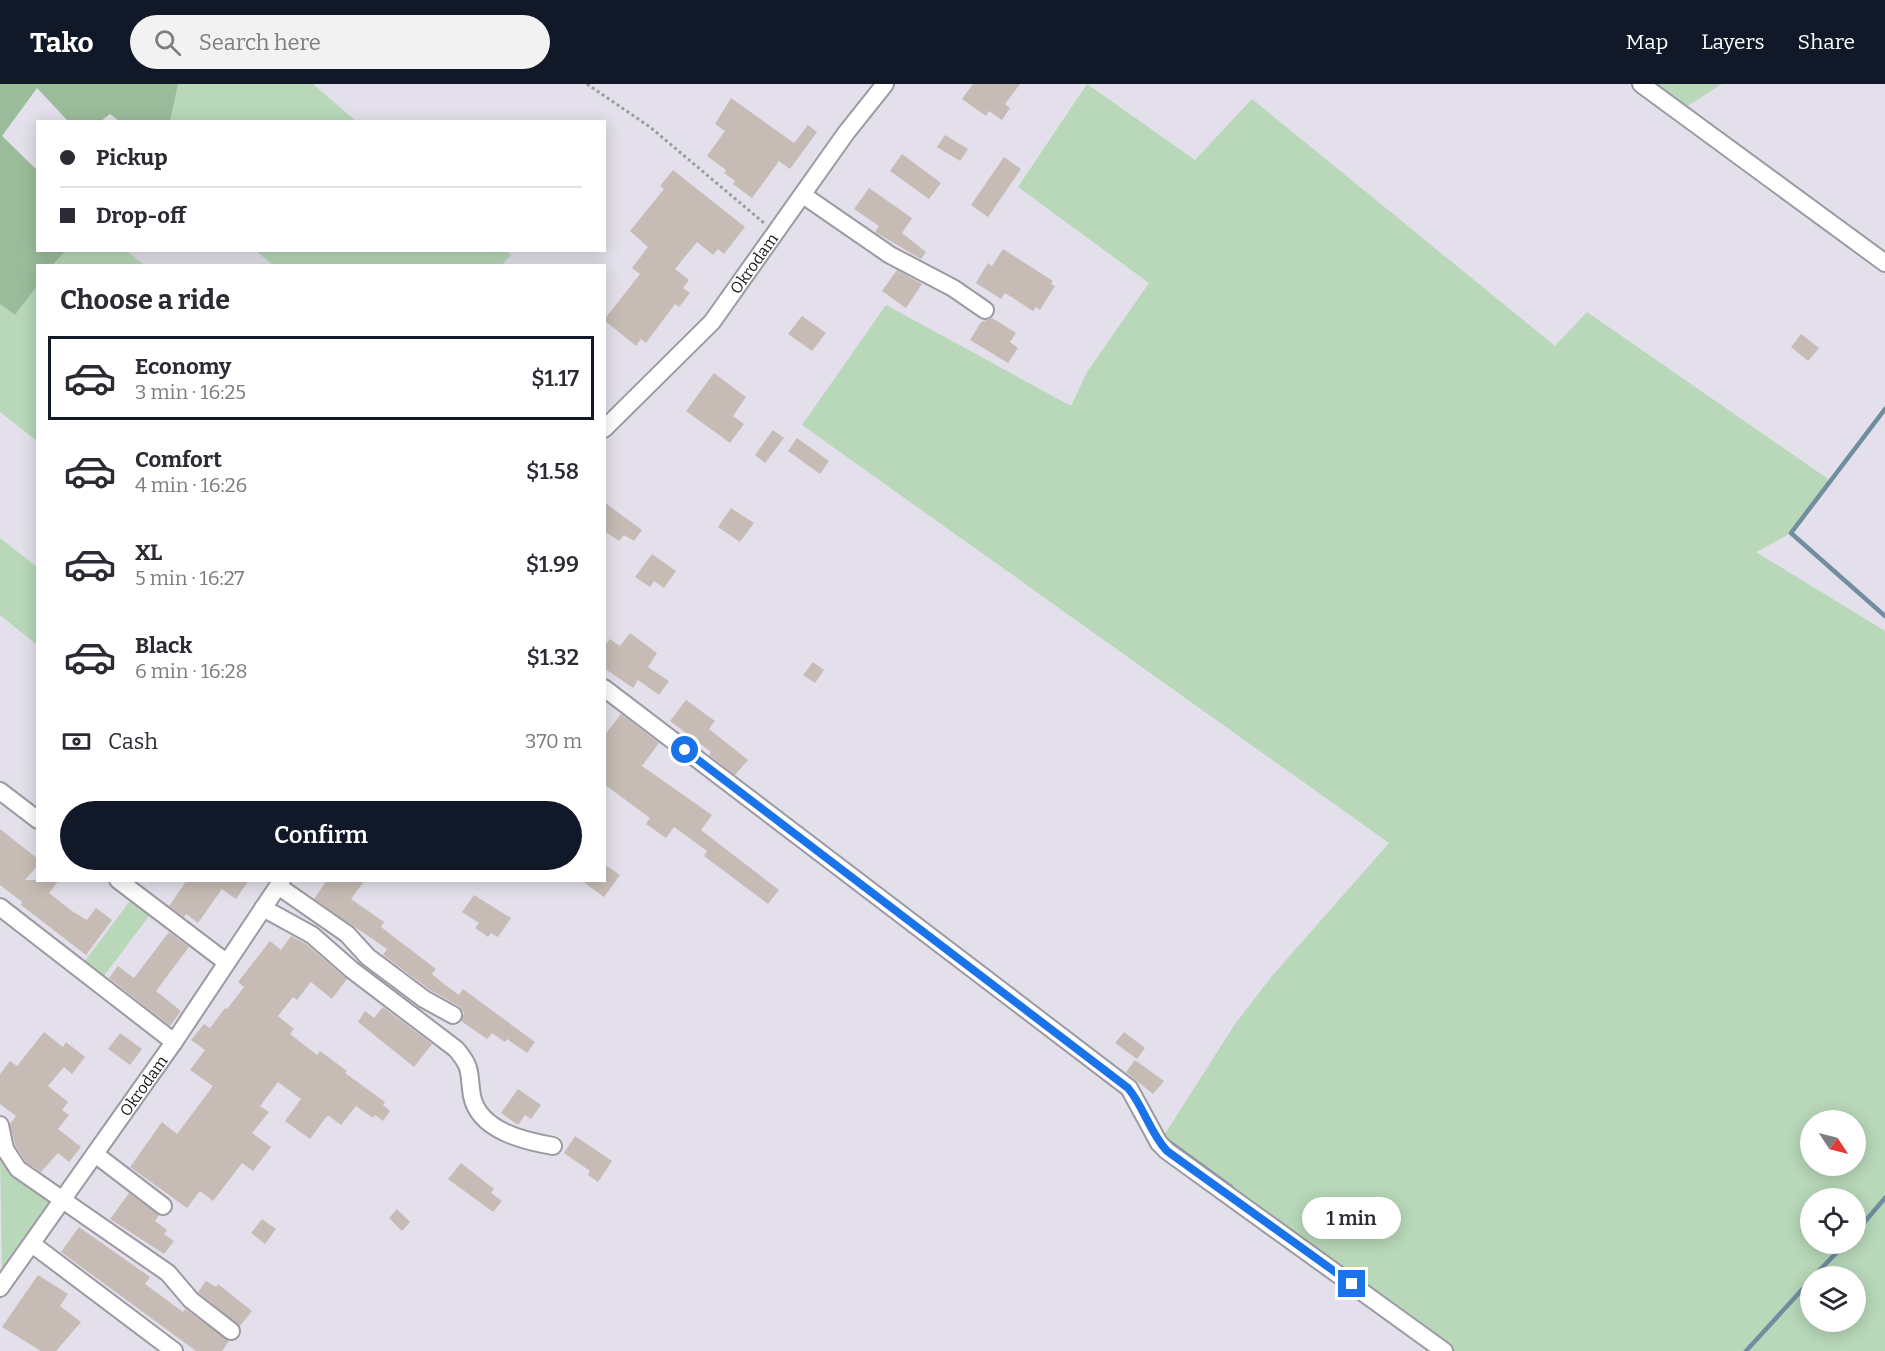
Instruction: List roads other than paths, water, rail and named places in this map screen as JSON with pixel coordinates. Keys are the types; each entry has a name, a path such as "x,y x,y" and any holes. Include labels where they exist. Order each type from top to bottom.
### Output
{"street":[{"name":"Okrodam","path":"606,427 712,322 885,84"},
{"path":"1641,84 1885,263"},
{"path":"803,195 890,255 953,288 985,310"},
{"path":"606,690 1128,1088 1136,1097 1159,1143 1167,1151 1444,1351"},
{"path":"0,791 36,818"},
{"path":"121,882 226,962"},
{"name":"Okrodam","path":"2,1280 32,1244 174,1042 280,883"},
{"path":"280,883 347,934 368,957 424,999 453,1015"},
{"path":"0,907 174,1042"},
{"path":"263,908 312,935 352,970 456,1049 469,1064 473,1099 480,1112 494,1125 519,1140 553,1146"},
{"path":"0,1125 5,1149 18,1169 168,1273 191,1300 231,1331"},
{"path":"95,1154 163,1206"},
{"path":"32,1244 174,1351"}],"waterway":[{"path":"1885,409 1791,533 1885,616"},
{"path":"1165,1139 1231,1187"},
{"path":"1866,1220 1885,1198"},
{"path":"1824,1266 1835,1254"},
{"path":"1746,1351 1800,1292"}]}
